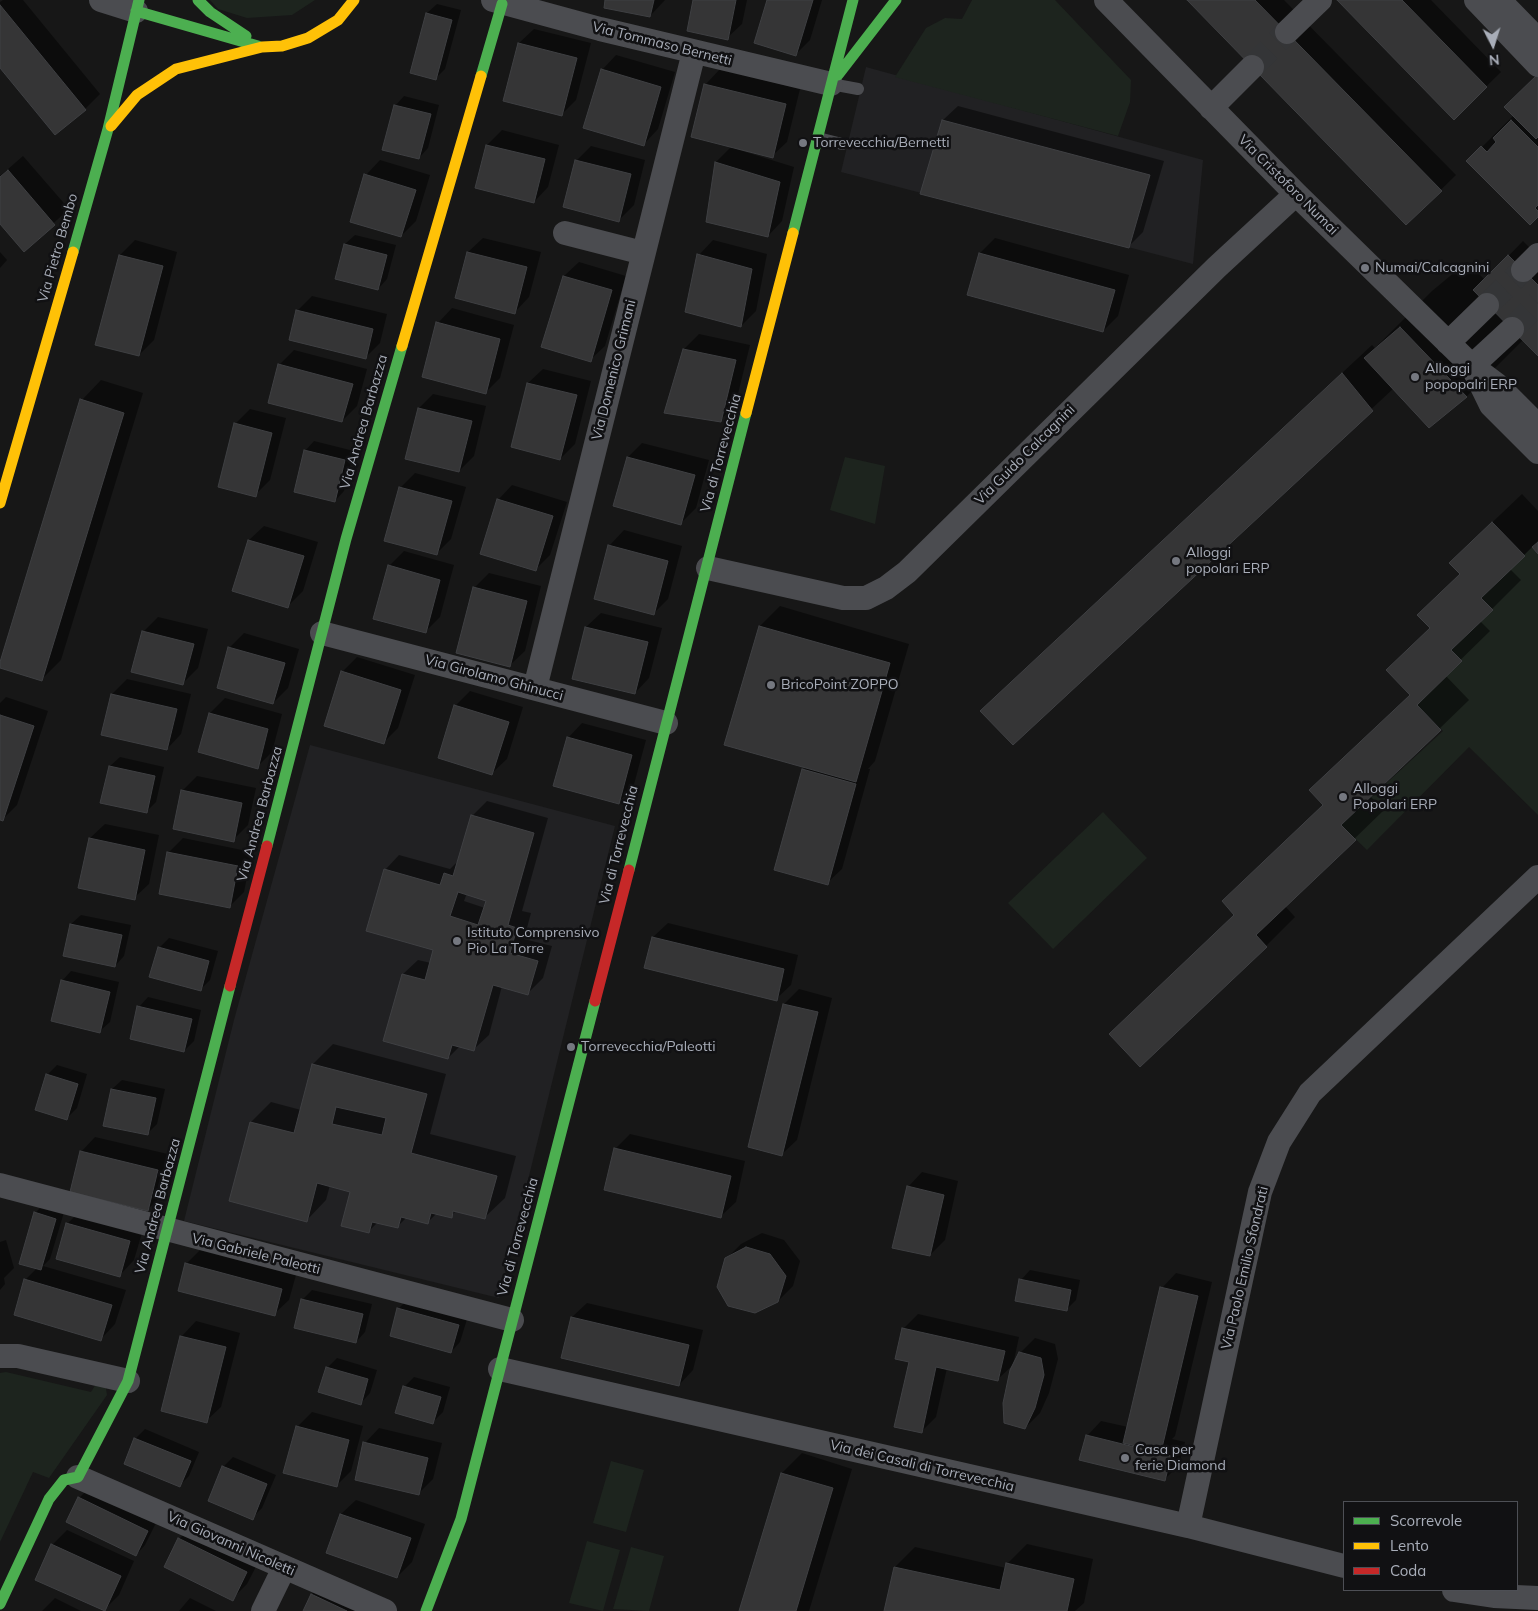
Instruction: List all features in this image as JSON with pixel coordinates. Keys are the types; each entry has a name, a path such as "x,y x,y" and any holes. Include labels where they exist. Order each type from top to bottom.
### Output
{"street":[{"path":"101,0 137,5 262,48"},
{"path":"198,0 210,12 262,48"},
{"path":"108,129 138,95 168,73 198,62 262,48 282,46 316,35 338,20 354,0"},
{"name":"Via di Torrevecchia","path":"426,1611 461,1519 666,723 708,568 853,0"},
{"name":"Via di Torrevecchia","path":"831,84 896,0"},
{"name":"Via Cristoforo Numai","path":"1106,0 1296,194 1448,343 1472,366 1496,384 1538,426"},
{"path":"1286,32 1320,0"},
{"path":"1476,0 1538,65"},
{"path":"1499,0 1538,40"},
{"name":"Via Tommaso Bernetti","path":"498,2 694,52 831,84"},
{"name":"Via Andrea Barbazza","path":"78,1477 128,1381 349,530 498,2"},
{"name":"Via Pietro Bembo","path":"0,503 108,129 137,5"},
{"name":"Via Domenico Grimani","path":"534,688 694,52"},
{"path":"1211,108 1252,67"},
{"name":"Via Guido Calcagnini","path":"708,568 843,598 866,598 886,588 907,572 1217,267 1296,194"},
{"path":"565,233 643,253"},
{"path":"1448,343 1486,305"},
{"path":"1472,366 1512,329"},
{"name":"Via Cristoforo Numai","path":"1472,366 1491,405 1538,452"},
{"name":"Via Girolamo Ghinucci","path":"322,633 666,723"},
{"name":"Via Paolo Emilio Sfondrati","path":"1188,1526 1260,1192 1279,1142 1310,1093 1538,877"},
{"name":"Via Gabriele Paleotti","path":"0,1185 512,1320"},
{"path":"0,1356 18,1356 128,1381"},
{"name":"Via dei Casali di Torrevecchia","path":"500,1368 1188,1526 1343,1566"},
{"path":"0,1604 49,1499 64,1480 78,1477"},
{"name":"Via Giovanni Nicoletti","path":"78,1477 385,1611"},
{"path":"263,1611 284,1568"},
{"path":"1457,1591 1497,1604 1538,1598"}],"lane":[{"path":"831,84 858,89"},
{"path":"818,138 842,144"}],"shaded area":[{"path":"210,0 315,0 292,15 247,18 218,9"},
{"path":"972,0 1055,0 1131,80 1130,102 1118,136 895,77 926,28 945,18 962,19"},
{"path":"866,67 1203,160 1193,264 841,172"},
{"path":"845,457 885,466 875,524 830,510"},
{"path":"1532,547 1538,554 1538,815 1469,747 1367,850 1341,825 1443,731 1417,705 1462,661 1451,650 1493,610 1481,598"},
{"path":"310,745 615,826 499,1298 184,1221 234,1020"},
{"path":"1103,812 1147,858 1053,949 1008,903"},
{"path":"6,1372 91,1392 99,1379 105,1382 107,1395 49,1478 33,1472 0,1542 0,1373"},
{"path":"611,1461 644,1470 626,1532 593,1523"},
{"path":"587,1541 620,1550 603,1611 569,1603"},
{"path":"631,1547 664,1556 649,1611 613,1609"}],"building":[{"path":"605,0 654,0 650,17 604,8"},
{"path":"693,0 736,0 728,40 687,31"},
{"path":"767,0 813,0 796,56 754,43"},
{"path":"1187,0 1255,0 1442,191 1406,225"},
{"path":"1337,0 1402,0 1487,87 1454,120"},
{"path":"0,5 86,110 55,135 0,68"},
{"path":"426,13 452,20 436,80 410,73"},
{"path":"518,43 577,58 562,116 503,101"},
{"path":"601,69 661,87 644,146 583,128"},
{"path":"1538,74 1538,137 1536,139 1504,107"},
{"path":"704,84 786,104 773,158 691,137"},
{"path":"394,105 431,114 419,159 382,150"},
{"path":"942,120 1150,175 1129,248 920,194"},
{"path":"1511,120 1538,147 1538,205 1535,208 1538,211 1538,217 1530,225 1466,161 1481,146 1487,152 1496,142 1493,138"},
{"path":"486,145 545,159 534,203 475,188"},
{"path":"575,160 631,174 619,222 563,207"},
{"path":"715,162 780,182 768,237 706,222"},
{"path":"8,170 55,225 24,252 0,224 0,177"},
{"path":"364,174 416,190 401,237 350,222"},
{"path":"344,244 387,255 378,290 335,279"},
{"path":"467,252 527,267 515,314 455,298"},
{"path":"979,253 1115,290 1103,332 967,295"},
{"path":"697,254 752,269 741,327 685,312"},
{"path":"119,255 163,266 139,356 95,345"},
{"path":"1508,255 1538,285 1538,356 1473,290"},
{"path":"563,276 612,290 591,362 541,347"},
{"path":"296,310 373,329 366,359 289,340"},
{"path":"436,322 500,339 486,394 422,377"},
{"name":"Alloggi popopalri ERP","path":"1400,327 1467,397 1429,428 1364,358"},
{"path":"683,349 736,360 721,422 664,413"},
{"path":"278,364 353,384 342,422 268,403"},
{"name":"Alloggi popolari ERP","path":"1342,373 1373,411 1013,745 980,711"},
{"path":"527,383 577,395 560,460 511,447"},
{"path":"80,399 124,413 42,681 0,668 0,662"},
{"path":"418,408 472,421 459,472 405,459"},
{"path":"234,423 272,433 256,497 218,487"},
{"path":"304,450 345,460 335,502 294,492"},
{"path":"627,457 695,475 681,525 613,506"},
{"path":"399,487 452,501 437,555 384,541"},
{"path":"497,499 553,516 536,571 480,554"},
{"name":"Alloggi Popolari ERP","path":"1492,522 1525,556 1481,598 1493,610 1451,650 1462,661 1417,705 1441,730 1341,825 1356,840 1256,935 1267,947 1140,1067 1109,1034 1234,915 1222,901 1323,805 1309,790 1410,695 1386,670 1430,628 1417,615 1460,574 1449,563"},
{"path":"248,540 304,556 288,608 232,591"},
{"path":"1538,542 1538,554 1532,547"},
{"path":"608,545 668,561 654,615 594,599"},
{"path":"388,565 440,580 426,633 373,619"},
{"path":"473,587 527,601 510,667 456,653"},
{"path":"759,626 890,663 856,782 724,745"},
{"path":"585,627 648,642 635,694 572,679"},
{"path":"142,631 194,644 183,685 131,672"},
{"path":"228,647 285,663 273,704 217,688"},
{"path":"341,671 401,690 384,744 324,726"},
{"path":"111,694 177,709 167,750 101,735"},
{"path":"454,705 509,722 492,775 438,758"},
{"path":"209,713 268,729 258,769 198,752"},
{"path":"0,715 34,726 3,821 0,820"},
{"path":"567,737 632,755 619,804 553,786"},
{"path":"109,766 155,776 147,813 100,803"},
{"path":"802,769 856,784 828,885 774,870"},
{"path":"181,790 242,803 234,842 173,829"},
{"name":"Istituto Comprensivo Pio La Torre","path":"471,815 534,833 508,925 517,928 510,953 538,961 528,995 493,985 474,1051 452,1045 448,1059 383,1041 402,974 425,980 433,950 366,931 384,869 440,885 444,873 453,876","holes":["458,892 486,901 478,925 450,916"]},
{"path":"89,838 145,850 135,900 78,888"},
{"path":"167,852 238,866 230,908 159,894"},
{"path":"70,924 122,935 115,967 63,956"},
{"path":"652,937 784,969 777,1001 644,968"},
{"path":"158,947 209,961 201,991 149,977"},
{"path":"61,980 110,992 100,1033 51,1021"},
{"path":"783,1004 818,1012 782,1156 748,1147"},
{"path":"137,1006 192,1019 184,1052 130,1039"},
{"path":"312,1064 427,1094 411,1153 497,1176 485,1219 453,1211 452,1218 431,1213 428,1224 401,1217 398,1228 372,1222 369,1233 341,1226 350,1192 317,1183 307,1222 229,1201 250,1122 294,1133","holes":["336,1107 386,1118 382,1135 332,1124"]},
{"path":"46,1074 78,1084 67,1120 35,1110"},
{"path":"111,1089 156,1098 148,1135 103,1126"},
{"path":"614,1148 731,1176 721,1218 604,1190"},
{"path":"80,1151 158,1170 148,1211 70,1192"},
{"path":"907,1186 944,1195 930,1256 892,1248"},
{"path":"34,1212 56,1219 41,1270 19,1264"},
{"path":"66,1223 130,1241 120,1277 56,1259"},
{"path":"746,1247 770,1254 786,1276 778,1302 755,1313 728,1306 717,1287 725,1258"},
{"path":"185,1263 282,1289 275,1316 178,1291"},
{"path":"24,1279 112,1305 101,1341 14,1315"},
{"path":"1019,1279 1071,1290 1067,1311 1015,1301"},
{"path":"1160,1287 1198,1296 1161,1452 1123,1443"},
{"path":"301,1299 363,1314 356,1343 294,1328"},
{"path":"397,1308 459,1325 451,1353 390,1336"},
{"path":"571,1317 689,1345 679,1386 561,1358"},
{"path":"902,1328 1005,1351 998,1381 936,1367 922,1433 894,1427 909,1362 895,1359"},
{"path":"180,1336 226,1347 207,1423 161,1411"},
{"path":"1019,1352 1041,1358 1044,1375 1035,1408 1025,1429 1004,1423 1003,1403 1010,1370"},
{"path":"326,1367 368,1379 361,1405 318,1392"},
{"path":"403,1386 441,1397 433,1424 395,1413"},
{"path":"296,1426 349,1440 337,1487 283,1473"},
{"name":"Casa per ferie Diamond","path":"1086,1435 1171,1456 1165,1481 1079,1460"},
{"path":"134,1438 191,1461 180,1487 124,1464"},
{"path":"363,1442 428,1458 419,1495 355,1480"},
{"path":"222,1466 267,1484 253,1520 208,1501"},
{"path":"781,1473 833,1488 796,1611 739,1611"},
{"path":"78,1497 148,1531 136,1556 66,1522"},
{"path":"340,1514 411,1538 397,1578 326,1553"},
{"path":"178,1538 247,1572 233,1601 164,1567"},
{"path":"51,1544 121,1576 105,1611 35,1580"},
{"path":"1006,1563 1074,1579 1067,1611 884,1611 894,1567 1000,1590"},
{"path":"311,1594 347,1611 303,1611"}],"tunnel":[{"path":"1252,67 1287,32"},
{"path":"1487,305 1523,270"},
{"path":"1512,329 1538,303"}],"traffic: fast":[{"path":"73,252 108,129 139,0"},
{"path":"198,0 210,12 246,36"},
{"path":"793,233 853,0"},
{"path":"838,75 896,0"},
{"path":"481,76 502,4"},
{"path":"136,11 258,46"},
{"path":"267,846 346,539 402,346"},
{"path":"629,870 746,413"},
{"path":"0,1604 49,1499 64,1480 78,1477 128,1381 230,986"},
{"path":"426,1611 461,1519 595,1001"}],"traffic: slow":[{"path":"111,126 137,95 176,69 262,47 282,46 308,38 338,20 354,0"},
{"path":"402,346 481,76"},
{"path":"746,413 793,233"},
{"path":"0,503 73,252"}],"traffic: jam":[{"path":"230,986 267,846"},
{"path":"595,1001 629,870"}],"place":[{"name":"Torrevecchia/Bernetti","path":"803,143"},
{"name":"Numai/Calcagnini","path":"1365,268"},
{"name":"Alloggi popopalri ERP","path":"1415,377"},
{"name":"Alloggi popolari ERP","path":"1176,561"},
{"name":"BricoPoint ZOPPO","path":"771,685"},
{"name":"Alloggi Popolari ERP","path":"1343,797"},
{"name":"Istituto Comprensivo Pio La Torre","path":"457,941"},
{"name":"Torrevecchia/Paleotti","path":"571,1047"},
{"name":"Casa per ferie Diamond","path":"1125,1458"}]}
